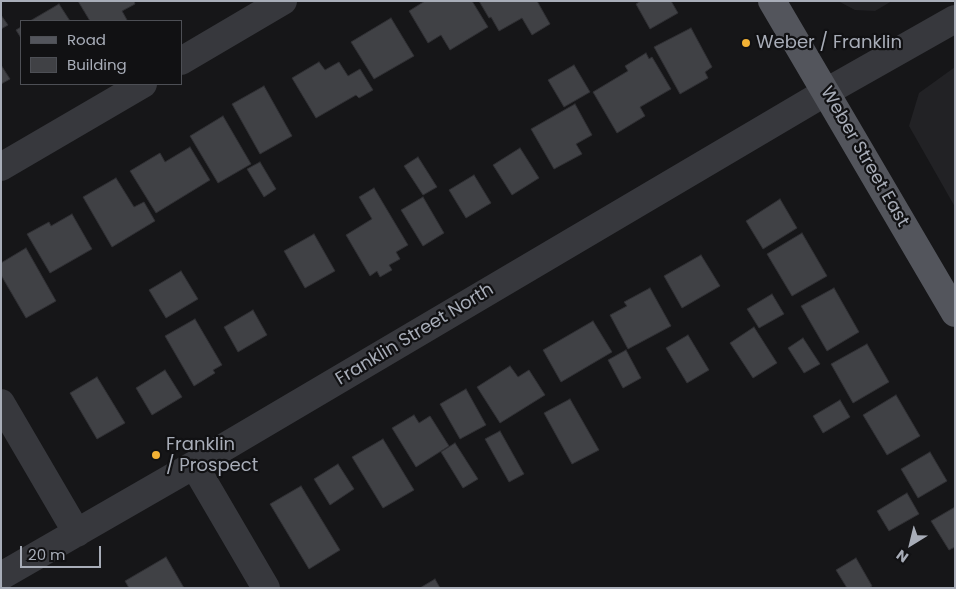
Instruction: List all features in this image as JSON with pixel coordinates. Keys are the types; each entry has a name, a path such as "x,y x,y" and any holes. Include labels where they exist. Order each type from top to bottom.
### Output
{"main road":[{"name":"Weber Street East","path":"772,1 955,313"}],"street":[{"path":"182,60 283,1"},
{"name":"Franklin Street North","path":"1,576 194,465 826,92 955,18"},
{"path":"1,167 141,85"},
{"path":"1,403 76,533"},
{"path":"194,465 266,588"}],"shaded area":[{"path":"838,1 892,1 875,11 855,10"},
{"path":"955,67 955,207 909,126 919,93"}],"building":[{"path":"78,1 134,1 135,4 122,11 127,20 89,20"},
{"path":"425,1 472,1 488,27 450,50 441,35 428,43 409,11"},
{"path":"479,1 537,1 550,24 532,35 522,18 499,31"},
{"path":"641,1 671,1 678,13 650,29 636,4"},
{"path":"59,4 69,20 32,20"},
{"path":"1,15 8,25 1,29"},
{"path":"391,18 414,56 374,79 351,42"},
{"path":"20,28 20,36 16,30"},
{"path":"691,28 712,67 705,72 708,78 680,94 654,47"},
{"path":"646,53 649,59 652,57 671,89 640,107 645,116 617,133 593,92 628,71 625,66"},
{"path":"319,62 325,70 339,62 348,76 360,69 373,90 359,98 356,95 316,118 292,78"},
{"path":"1,65 10,79 1,84"},
{"path":"574,65 590,92 564,107 548,80"},
{"path":"264,86 292,136 260,154 232,104"},
{"path":"575,104 592,135 576,144 582,154 554,169 531,129"},
{"path":"223,116 251,164 218,183 190,136"},
{"path":"190,147 210,180 156,213 130,171 160,153 165,162"},
{"path":"520,148 539,178 512,195 493,165"},
{"path":"418,157 437,187 423,195 404,166"},
{"path":"260,162 276,189 264,197 247,169"},
{"path":"474,175 491,203 466,218 449,190"},
{"path":"116,178 134,207 144,202 155,221 112,247 83,197"},
{"path":"374,188 408,245 396,252 400,259 389,265 392,270 380,277 377,271 370,276 346,235 372,219 359,197"},
{"path":"423,197 444,233 423,246 401,210"},
{"path":"780,199 797,228 763,249 746,221"},
{"path":"72,214 92,249 50,273 27,234 49,222 51,226"},
{"path":"802,233 827,276 792,296 767,254"},
{"path":"314,234 335,271 305,288 284,251"},
{"path":"26,248 56,301 26,318 1,275 1,263"},
{"path":"701,255 720,286 682,308 664,276"},
{"path":"181,271 198,299 166,318 149,290"},
{"path":"650,288 671,326 628,349 610,315 627,306 624,302"},
{"path":"834,288 859,332 827,351 801,306"},
{"path":"772,294 784,314 759,328 747,309"},
{"path":"253,310 267,335 238,352 224,327"},
{"path":"195,319 222,365 213,370 215,373 194,386 165,336"},
{"path":"593,321 612,352 561,382 543,350"},
{"path":"754,327 777,363 753,378 730,343"},
{"path":"688,335 709,370 687,383 666,348"},
{"path":"803,338 820,364 804,373 788,348"},
{"path":"867,344 889,382 853,403 831,364"},
{"path":"626,350 641,378 623,388 608,360"},
{"path":"510,366 518,377 529,370 545,395 500,423 477,387"},
{"path":"165,370 182,397 152,415 136,388"},
{"path":"97,377 125,423 97,439 70,393"},
{"path":"466,389 486,425 460,439 440,404"},
{"path":"896,395 920,436 887,455 863,415"},
{"path":"570,399 599,450 572,464 544,413"},
{"path":"840,400 850,417 823,433 813,416"},
{"path":"414,415 419,423 430,416 449,446 416,467 392,428"},
{"path":"500,431 524,474 509,482 485,439"},
{"path":"383,439 414,490 383,508 352,457"},
{"path":"455,443 478,479 463,488 441,452"},
{"path":"930,452 947,481 918,498 901,469"},
{"path":"338,464 354,489 330,505 314,479"},
{"path":"301,486 340,550 309,569 270,504"},
{"path":"907,493 919,514 889,531 877,511"},
{"path":"955,507 955,547 949,550 931,521"},
{"path":"166,557 184,588 129,588 125,581"},
{"path":"856,558 872,586 869,588 847,588 836,570"},
{"path":"435,579 440,588 420,588"}],"place":[{"name":"Weber / Franklin","path":"746,43"},
{"name":"Franklin / Prospect","path":"156,455"}]}
